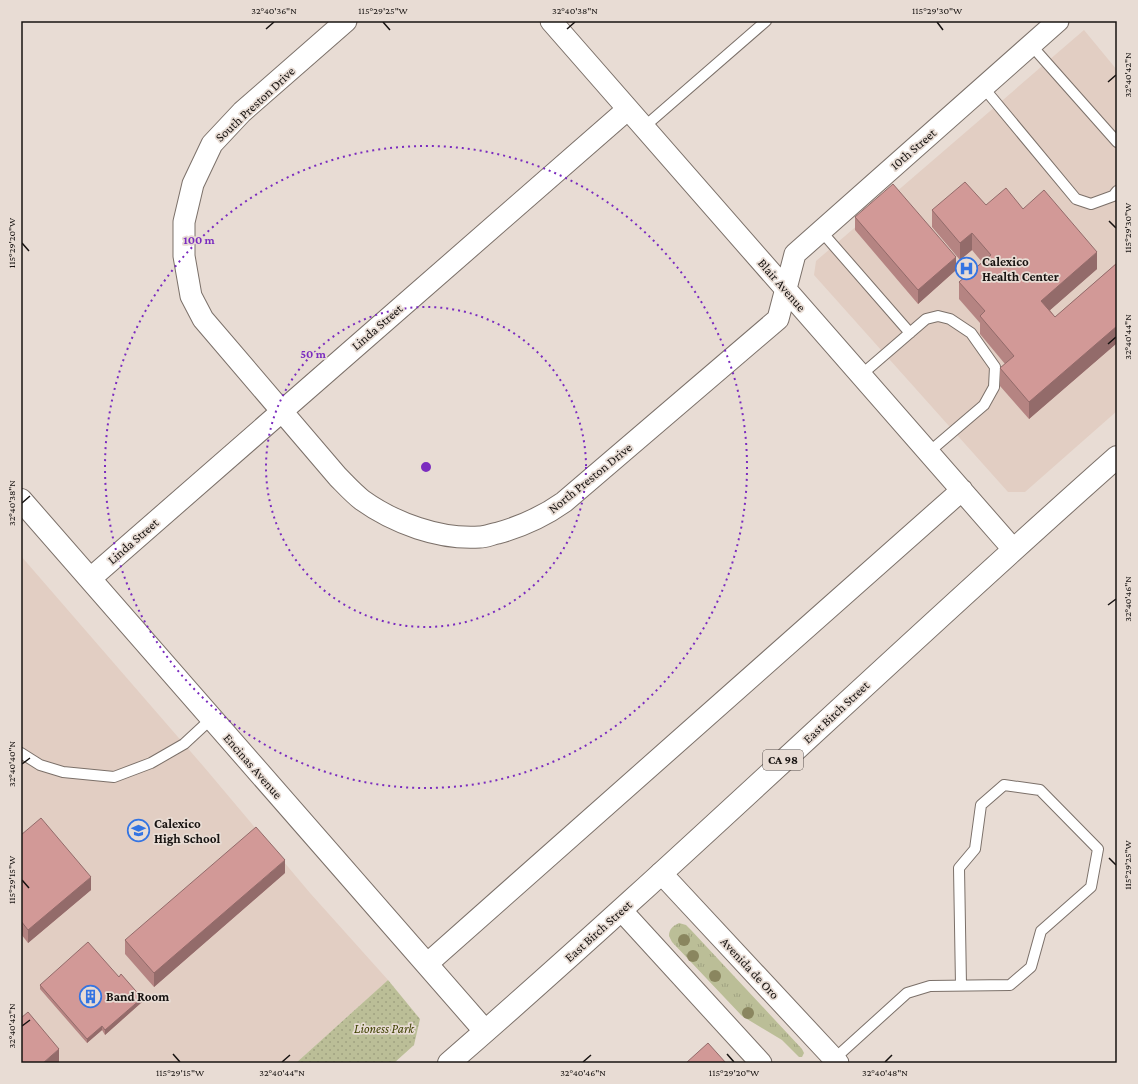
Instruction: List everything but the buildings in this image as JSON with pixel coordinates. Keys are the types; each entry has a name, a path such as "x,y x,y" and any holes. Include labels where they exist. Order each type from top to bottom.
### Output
{"main road":[{"name":"East Birch Street","path":"448,1063 621,910 1013,549 1117,457"},
{"name":"Encinas Avenue","path":"21,500 91,578 211,719 485,1031"}],"street":[{"name":"South Preston Drive","path":"281,411 203,319 191,296 184,256 184,222 193,184 212,144 242,112 346,21"},
{"name":"Blair Avenue","path":"551,21 1013,549"},
{"name":"10th Street","path":"786,289 795,254 1058,21"},
{"name":"Linda Street","path":"91,578 628,109"},
{"name":"North Preston Drive","path":"281,411 338,477 362,500 386,515 410,526 447,535 480,538 515,528 544,516 564,502 778,319 786,289"},
{"path":"427,964 962,490"},
{"name":"Avenida de Oro","path":"661,873 834,1062"},
{"path":"621,910 761,1063"}],"lane":[{"path":"644,127 766,21"},
{"path":"1031,45 1117,142"},
{"path":"983,87 1076,199 1091,204 1113,196 1117,191"},
{"path":"821,230 910,333"},
{"path":"861,374 926,320 938,316 950,319 971,333 995,367 994,387 984,405 929,452"},
{"path":"21,753 40,765 63,772 114,777 151,763 164,756 184,744 211,719"},
{"path":"834,1062 907,993 930,986 1010,985 1031,967 1041,931 1091,887 1098,848 1040,790 1004,785 981,805 974,849 959,868 960,985"}],"shaded area":[{"name":"Calexico Health Center","path":"1084,30 1117,70 1117,411 1025,492 1008,492 814,275 816,261"},
{"name":"Calexico High School","path":"21,556 204,767 310,893 388,980 296,1063 21,1063"}],"green space":[{"path":"679,923 686,925 691,930 802,1049 804,1053 802,1057 799,1057 782,1040 742,1016 672,942 669,936 670,931"},
{"name":"Lioness Park","path":"388,980 420,1019 414,1045 394,1063 296,1063"}],"place":[{"name":"Calexico Health Center","path":"966,268"},
{"name":"Calexico High School","path":"139,830"},
{"name":"Band Room","path":"91,996"}]}
